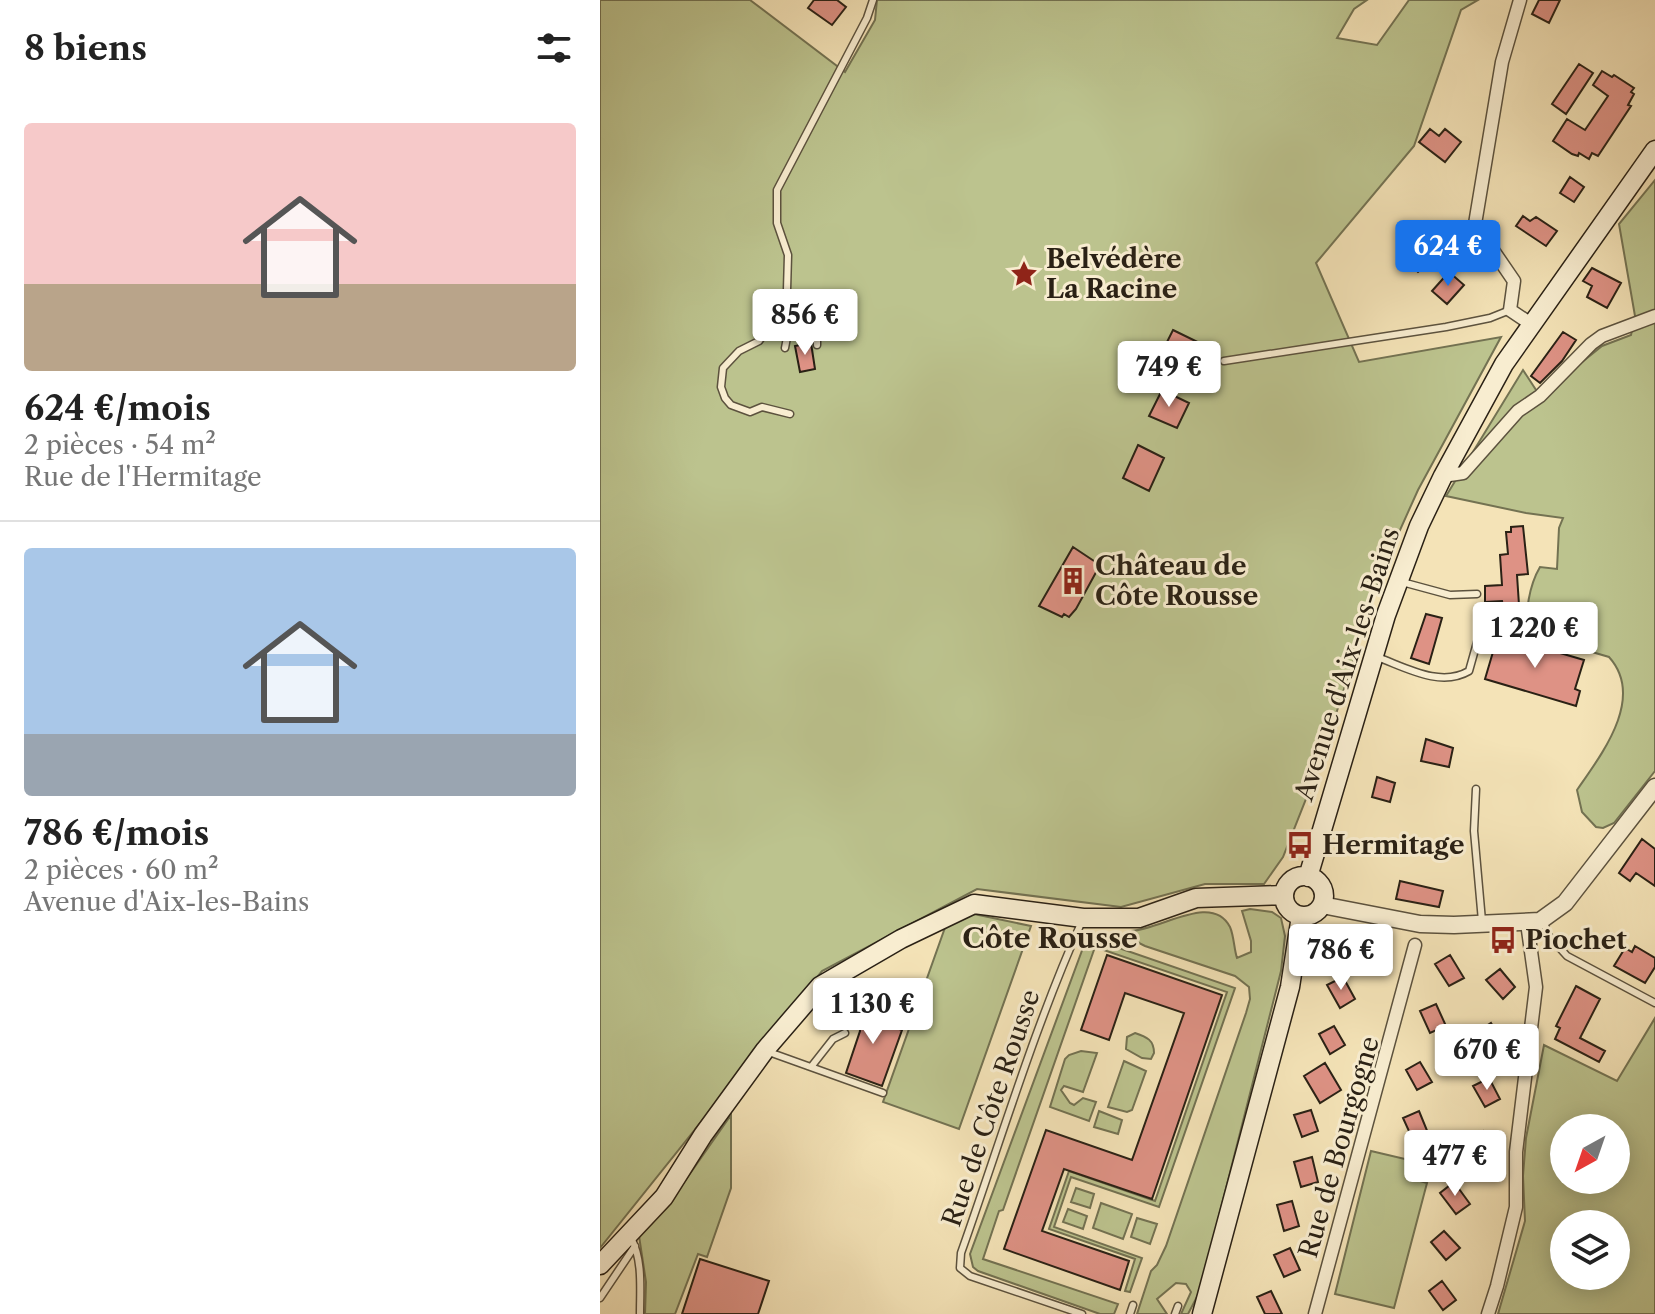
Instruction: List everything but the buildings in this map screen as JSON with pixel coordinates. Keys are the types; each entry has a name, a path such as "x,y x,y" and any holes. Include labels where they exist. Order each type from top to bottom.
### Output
{"main road":[{"name":"Avenue d'Aix-les-Bains","path":"1308,877 1374,656 1419,526 1504,364 1655,150"},
{"path":"1308,877 1319,882 1322,888 1322,905 1316,913 1301,916 1287,907 1283,895 1293,879 1308,877"},
{"path":"600,1265 632,1240 765,1050 820,986 901,939 974,904 1083,918 1139,918 1196,898 1283,895"},
{"path":"1202,1314 1290,987 1301,916"}],"street":[{"path":"1520,0 1502,62 1475,224 1514,281 1510,310 1531,324"},
{"path":"1443,476 1453,477 1463,473 1518,411 1540,396 1602,336 1655,316"},
{"path":"1322,905 1420,924 1535,921 1565,903 1655,787"},
{"path":"1488,1314 1516,1207 1516,1152 1536,987 1535,921"},
{"name":"Rue de Bourgogne","path":"1315,1314 1393,1036 1415,945"}],"lane":[{"path":"790,414 762,407 750,412 742,410 725,398 721,387 723,368 739,351 759,341 780,312 787,290 788,255 777,223 777,190 855,42 873,0"},
{"path":"1224,361 1446,327 1490,318 1510,310"},
{"path":"780,312 801,332 817,338 817,345"},
{"path":"785,348 790,322"},
{"path":"1398,581 1450,595 1477,594"},
{"path":"1374,656 1432,677 1459,676 1469,671 1483,621"},
{"path":"1476,789 1474,831 1483,924"},
{"name":"Rue de Côte Rousse","path":"1082,1314 970,1276 960,1268 961,1253 1064,963 1083,918"},
{"path":"1535,921 1567,956 1655,1003"},
{"path":"811,1067 833,1039 845,1033"},
{"path":"765,1050 883,1093"},
{"path":"600,1298 632,1240"},
{"path":"632,1240 639,1271 640,1314"},
{"path":"1130,1314 1133,1305"},
{"path":"1175,1314 1178,1306"}],"green space":[{"path":"600,0 750,0 845,72 875,20 877,0 1367,0 1354,9 1337,38 1377,45 1409,0 1478,0 1461,10 1414,146 1316,263 1359,362 1501,337 1418,490 1382,570 1321,761 1283,857 1264,884 1205,884 1121,907 977,889 822,971 600,1248"},
{"path":"1655,180 1655,771 1614,823 1603,828 1596,827 1582,812 1577,790 1616,726 1623,690 1619,673 1609,657 1530,634 1528,626 1529,600 1536,574 1540,567 1557,569 1559,528 1563,518 1446,496 1523,370 1540,396 1602,346 1631,335 1635,316 1619,224"},
{"path":"1242,911 1272,912 1281,918 1285,936 1281,971 1200,1291 1188,1314 1181,1314 1191,1292 1186,1284 1176,1283 1157,1299 1167,1314 1137,1314 1151,1271 1166,1246 1250,999 1249,987 1235,976 1145,946 1125,936 1130,931 1185,916 1211,913 1222,917 1230,927 1237,958 1251,952"},
{"path":"969,913 1031,926 959,1129 883,1102 947,922"},
{"path":"1087,937 1235,988 1159,1207 1071,1177 1054,1227 1142,1258 1130,1292 1125,1291 1135,1259 1049,1229 1069,1171 1155,1201 1227,992 1095,947 983,1259 1118,1304 1114,1314 1100,1314 978,1271 973,1267 970,1254"},
{"path":"1655,1018 1655,1314 1498,1314 1525,1221 1523,1176 1526,1138 1544,1045 1617,1081"},
{"path":"1135,1033 1151,1042 1154,1053 1151,1059 1142,1058 1126,1049 1127,1037"},
{"path":"1081,1051 1097,1053 1083,1092 1064,1086 1061,1090 1074,1105 1083,1098 1096,1102 1089,1121 1050,1107 1065,1059"},
{"path":"1124,1061 1146,1071 1132,1110 1127,1112 1108,1107"},
{"path":"1099,1111 1122,1120 1118,1134 1094,1127"},
{"path":"731,1115 731,1188 707,1257 698,1254 675,1314 645,1314 646,1282 639,1236 680,1188"},
{"path":"1371,1151 1422,1163 1420,1181 1427,1183 1394,1308 1335,1294"},
{"path":"1076,1188 1094,1194 1090,1208 1071,1202"},
{"path":"1101,1203 1132,1214 1123,1239 1093,1228"},
{"path":"1068,1209 1087,1216 1083,1229 1063,1222"},
{"path":"1137,1218 1157,1224 1150,1244 1131,1237"}],"place":[{"name":"Belvédère La Racine","path":"1024,274"},
{"name":"Château de Côte Rousse","path":"1073,581"},
{"name":"Hermitage","path":"1300,845"},
{"name":"Piochet","path":"1503,940"}],"district":[{"name":"Côte Rousse","path":"1050,938"}]}
